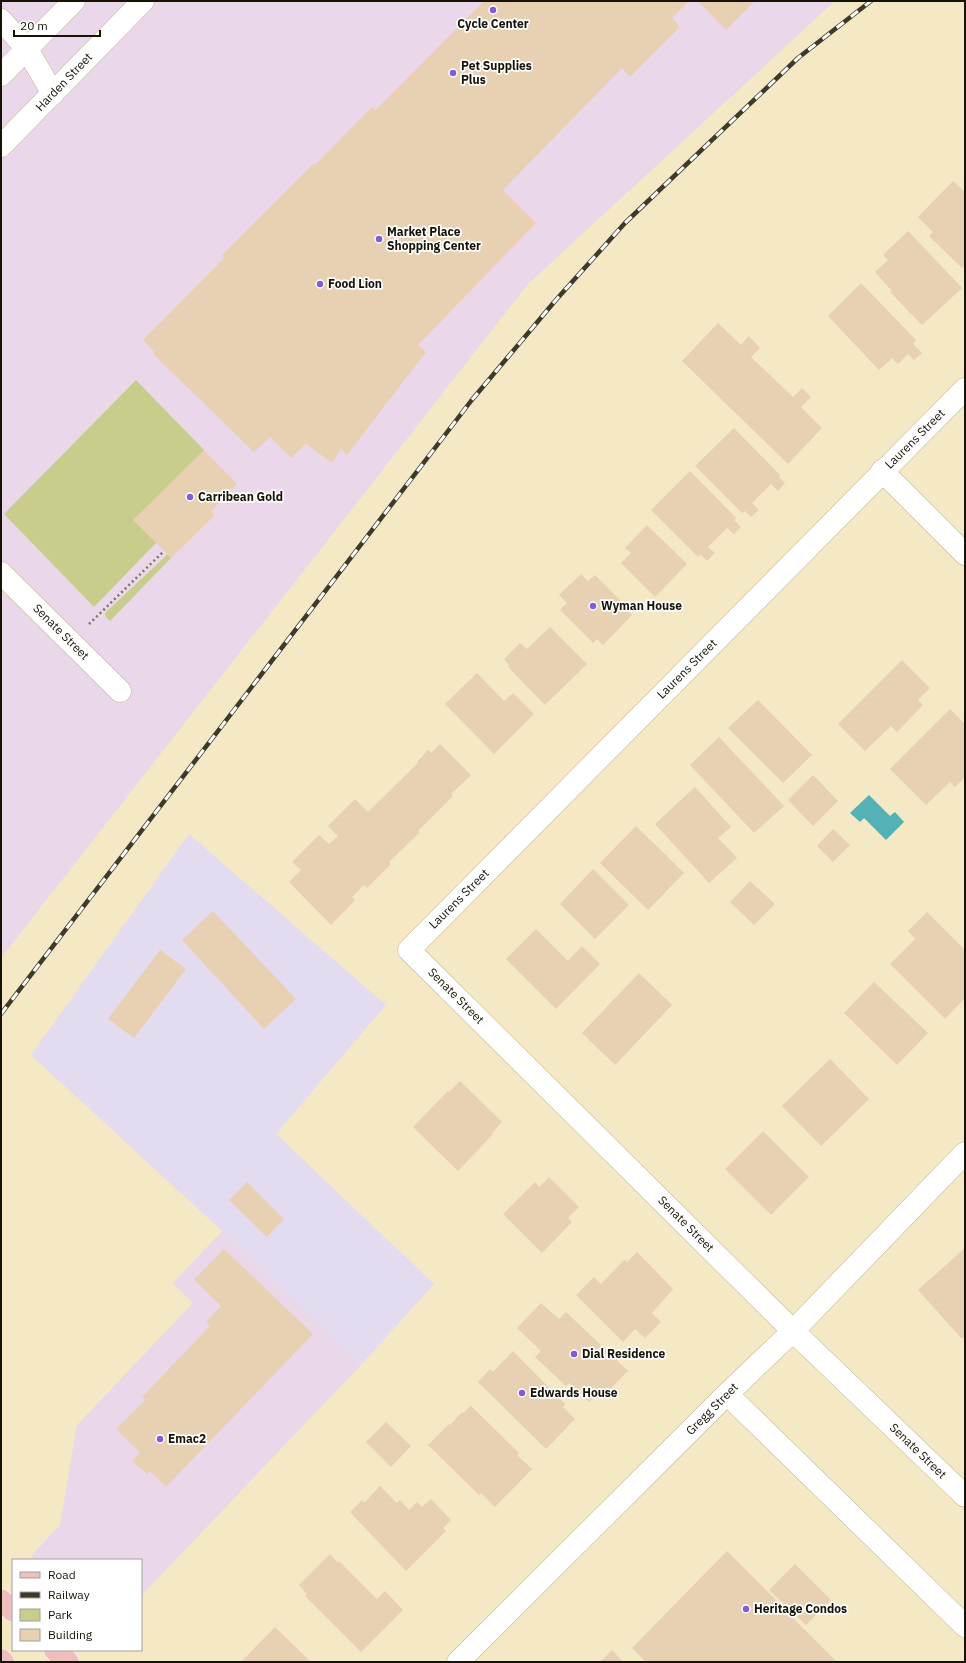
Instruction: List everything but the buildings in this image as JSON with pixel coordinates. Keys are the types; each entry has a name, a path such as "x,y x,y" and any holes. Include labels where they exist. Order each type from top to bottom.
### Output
{"main road":[{"path":"1,1600 12,1610"},
{"path":"56,1651 68,1662"}],"street":[{"path":"1,75 74,1"},
{"name":"Harden Street","path":"1,146 143,1"},
{"path":"1,20 27,49 53,94"},
{"name":"Laurens Street","path":"409,950 965,389"},
{"path":"882,472 965,554"},
{"name":"Senate Street","path":"1,573 120,691"},
{"name":"Senate Street","path":"409,950 793,1331 965,1496"},
{"name":"Gregg Street","path":"458,1662 727,1394 793,1331 965,1154"},
{"path":"727,1394 965,1626"}],"path":[{"path":"71,642 164,551"}],"shaded area":[{"path":"1,1 835,1 528,284 1,958"},
{"path":"189,834 386,1005 276,1134 434,1284 361,1365 222,1231 31,1055"},
{"path":"222,1231 361,1365 142,1595 142,1559 34,1559 31,1556 60,1525 77,1425 193,1303 173,1283"}],"green space":[{"path":"136,380 204,450 156,543 94,607 4,514"},
{"path":"168,554 171,558 110,621 105,616 106,612"}],"water":[{"path":"869,795 890,816 895,812 904,822 886,840 864,818 860,822 850,813"}],"railway":[{"path":"1,1014 471,401 555,301 625,223 798,58 871,1"}],"place":[{"name":"Cycle Center","path":"493,10"},
{"name":"Pet Supplies Plus","path":"453,73"},
{"name":"Market Place Shopping Center","path":"379,239"},
{"name":"Food Lion","path":"320,284"},
{"name":"Carribean Gold","path":"190,497"},
{"name":"Wyman House","path":"593,606"},
{"name":"Dial Residence","path":"574,1354"},
{"name":"Edwards House","path":"522,1393"},
{"name":"Emac2","path":"160,1439"},
{"name":"Heritage Condos","path":"746,1609"}]}
